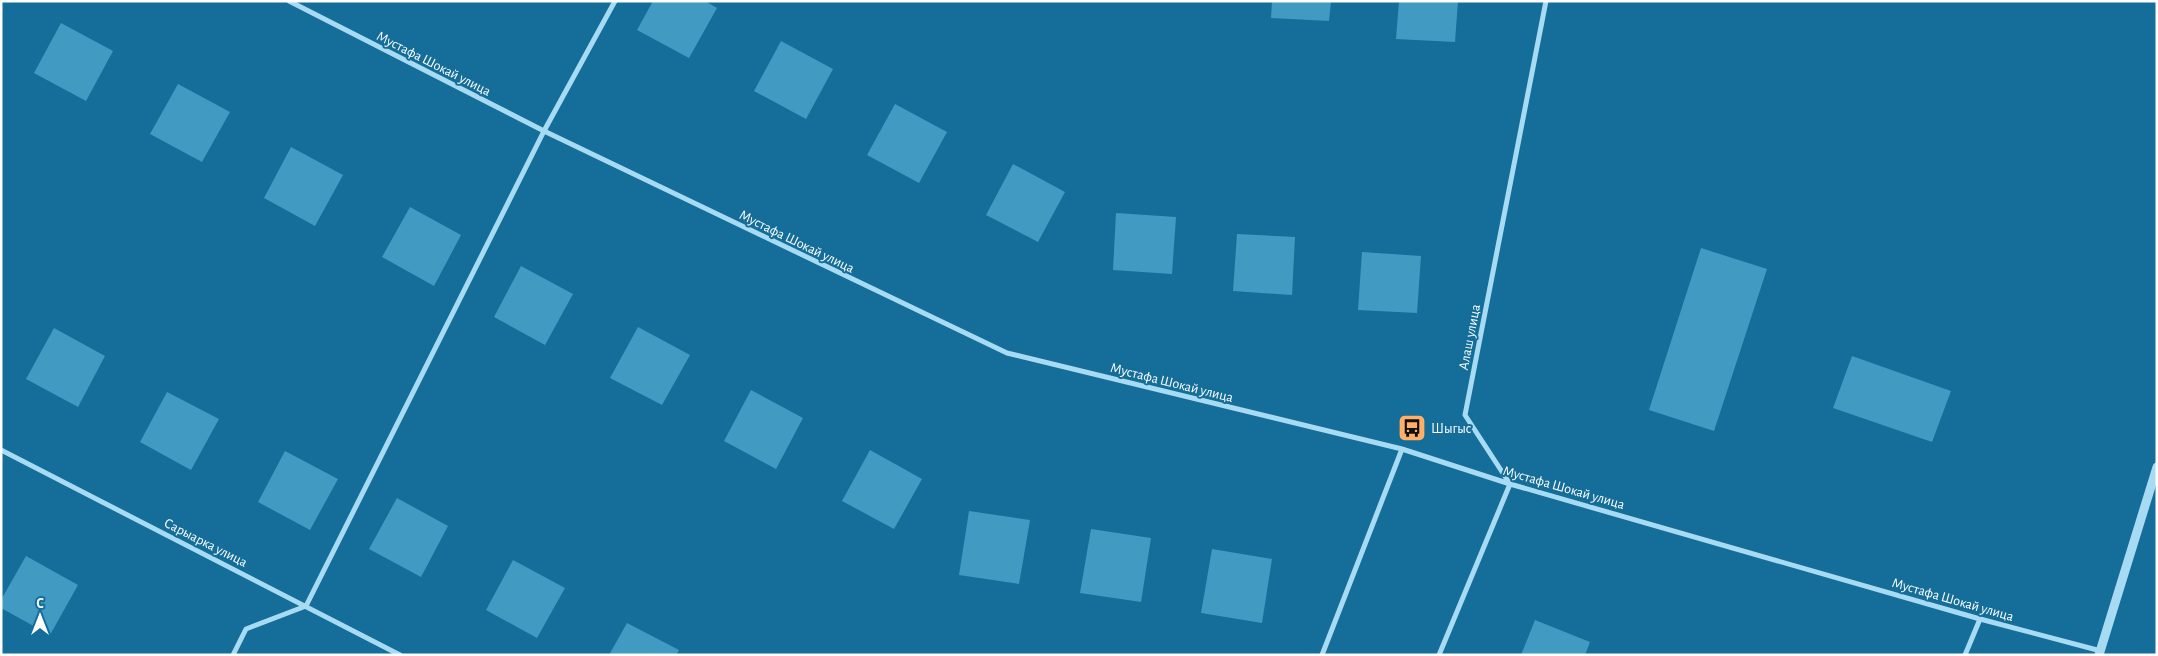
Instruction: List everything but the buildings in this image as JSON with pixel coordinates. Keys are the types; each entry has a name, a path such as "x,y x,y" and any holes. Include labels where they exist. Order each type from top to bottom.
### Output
{"street":[{"name":"Мустафа Шокай улица","path":"289,1 544,132 1007,353 1402,449 1510,484 2100,653"},
{"path":"233,655 246,629 306,606 544,132 615,1"},
{"name":"Алаш улица","path":"1510,484 1465,415 1546,1"},
{"path":"1322,655 1402,449"},
{"name":"Сарыарка улица","path":"1,450 400,655"},
{"path":"2100,653 2157,467"},
{"path":"1438,655 1510,484"},
{"path":"1965,655 1980,619"}],"place":[{"name":"Шыгыс","path":"1412,428"}]}
